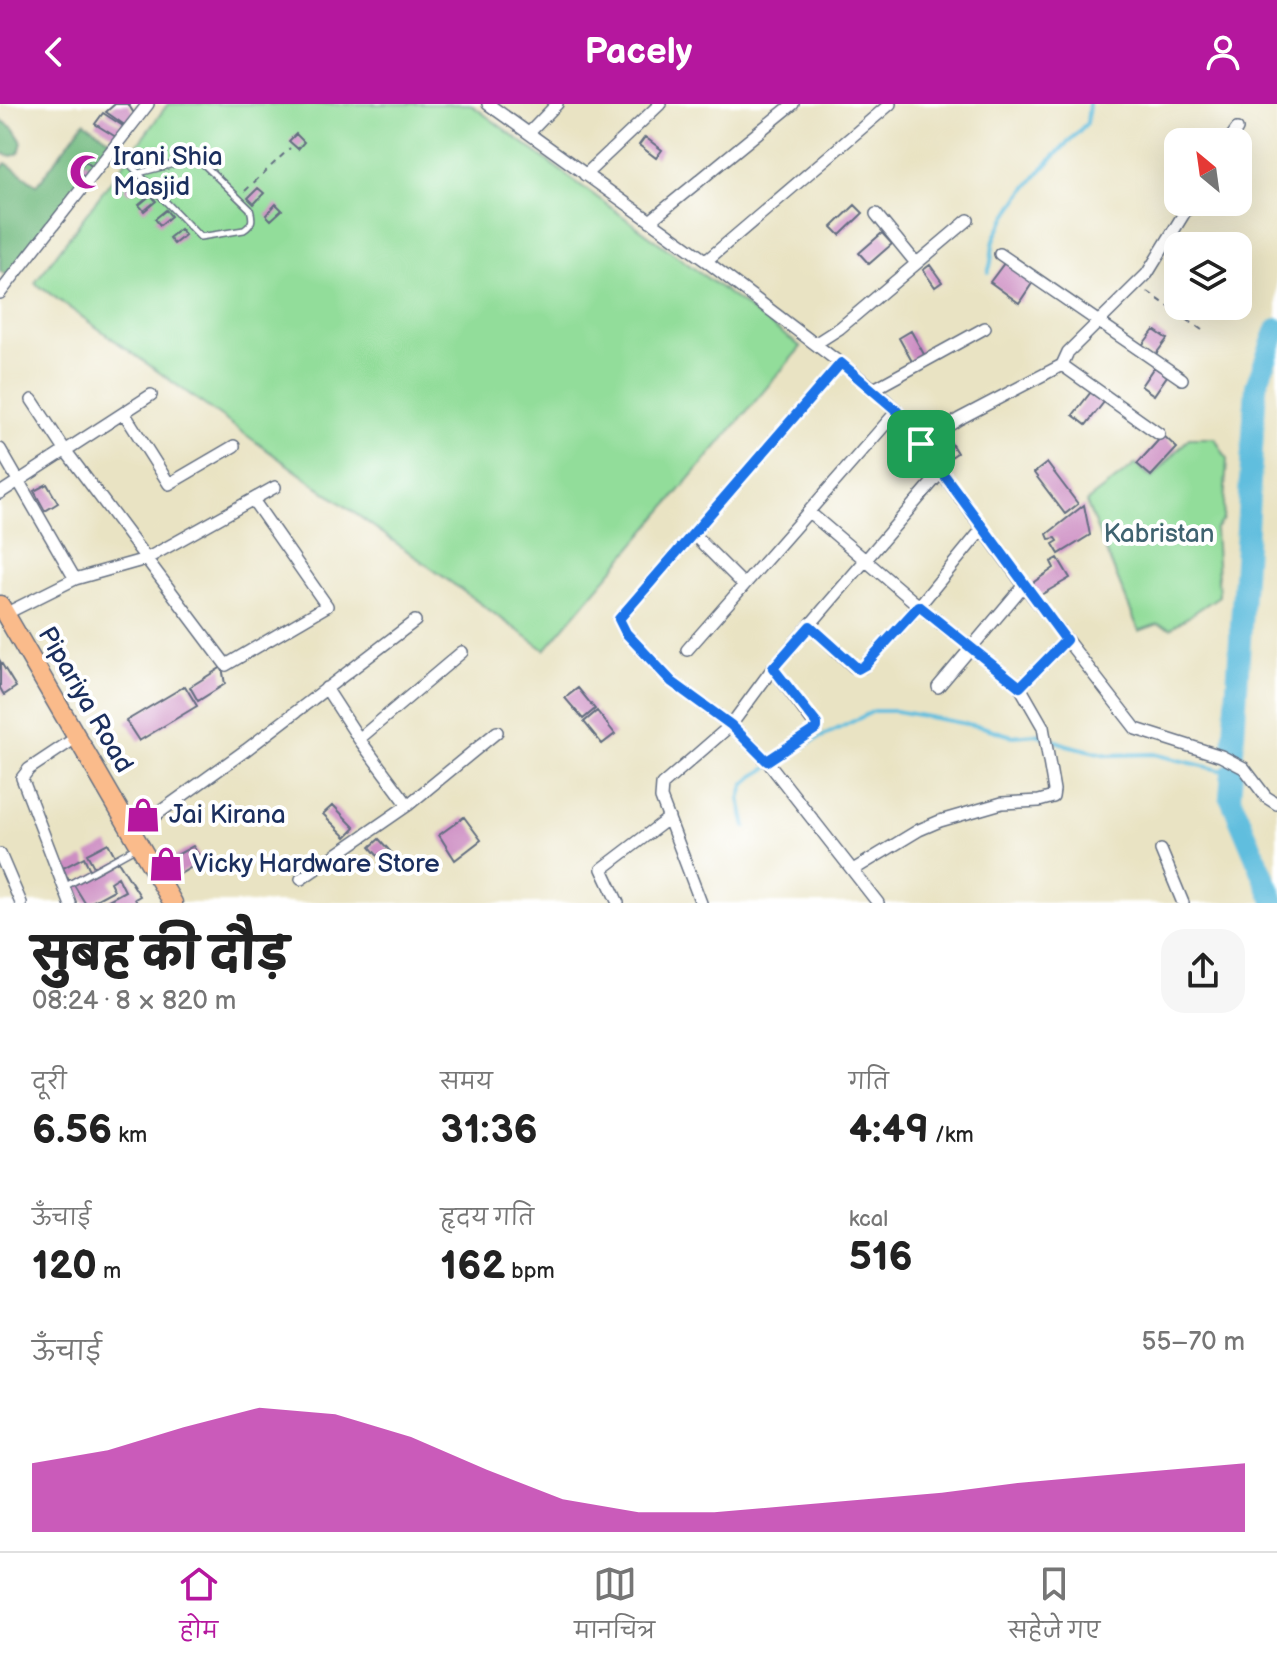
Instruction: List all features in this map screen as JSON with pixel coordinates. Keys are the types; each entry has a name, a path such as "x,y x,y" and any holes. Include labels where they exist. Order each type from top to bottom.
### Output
{"main road":[{"name":"Pipariya Road","path":"2,613 71,741 173,903"},
{"name":"Pipariya Road","path":"2,613 133,841 164,903"}],"street":[{"path":"0,293 148,104"},
{"path":"488,104 706,261 874,389 897,411 1024,585 1136,729 1221,756 1244,768 1266,797 1277,804"},
{"path":"529,133 557,104"},
{"path":"585,175 660,104"},
{"path":"650,221 793,104"},
{"path":"706,261 890,104"},
{"path":"876,214 916,263"},
{"path":"921,444 959,419 1062,365 1068,352 1147,274 1182,216"},
{"path":"815,344 840,328 968,220"},
{"path":"1000,254 1182,379"},
{"path":"874,389 985,328"},
{"path":"841,363 619,619 626,633 672,682 731,725 770,765 878,903"},
{"path":"1062,365 1159,434"},
{"path":"0,493 151,395"},
{"path":"32,400 65,450 223,663 229,664 327,606 253,500"},
{"path":"687,650 897,411"},
{"path":"124,413 169,484 234,446"},
{"path":"0,449 75,579"},
{"path":"697,902 661,798 662,785 731,725 773,668 942,471"},
{"path":"2,613 75,579 146,559 275,487"},
{"path":"809,512 1020,687 1033,705 1045,737 1054,793 1050,799 1002,803 940,821 919,830 853,870"},
{"path":"810,626 858,669 919,606 983,528"},
{"path":"693,534 744,585"},
{"path":"938,687 1024,585"},
{"path":"133,841 415,621"},
{"path":"1020,687 1066,640"},
{"path":"359,739 462,652"},
{"path":"770,765 817,728 773,668"},
{"path":"326,688 408,805"},
{"path":"301,879 408,805 497,732"},
{"path":"70,903 22,778 29,769 71,741"},
{"path":"618,903 602,869 669,818"},
{"path":"1161,850 1183,903"},
{"path":"0,854 21,903"}],"lane":[{"path":"132,104 140,115"},
{"path":"115,149 200,237 244,230 250,226 253,219 250,209 197,158 139,173"},
{"path":"64,887 133,841"}],"path":[{"path":"239,197 290,148"},
{"path":"1137,284 1202,330"}],"green space":[{"path":"168,104 470,104 801,347 545,650 35,283"},
{"path":"0,119 13,128 22,142 19,153 12,156 0,153"},
{"path":"84,122 115,143 0,290 0,283 6,275 0,271 0,170 6,163 37,185"},
{"name":"Kabristan","path":"1189,438 1215,438 1227,459 1223,519 1215,530 1219,596 1171,628 1158,624 1139,631 1086,502 1136,464 1152,478"}],"building":[{"path":"115,104 128,104 135,115 126,126 106,112"},
{"path":"103,113 123,126 116,137 95,124"},
{"path":"296,134 304,142 298,149 289,141"},
{"path":"645,137 662,150 656,158 639,145"},
{"path":"85,161 95,169 87,179 77,172"},
{"path":"135,179 140,185 129,194 124,189"},
{"path":"258,188 264,193 254,204 248,198"},
{"path":"151,195 156,201 144,211 139,205"},
{"path":"276,204 282,210 271,220 266,215"},
{"path":"855,205 863,213 840,235 832,227"},
{"path":"166,210 171,216 160,225 155,219"},
{"path":"180,229 185,235 174,244 169,238"},
{"path":"882,233 892,244 869,264 859,253"},
{"path":"1005,262 1033,282 1019,303 990,282"},
{"path":"930,265 942,282 935,287 923,270"},
{"path":"1154,330 1167,339 1153,358 1140,348"},
{"path":"911,331 926,358 914,365 899,338"},
{"path":"1154,367 1167,376 1154,395 1141,386"},
{"path":"1091,392 1104,402 1086,425 1073,415"},
{"path":"946,435 957,453 942,463 930,445"},
{"path":"1163,435 1177,448 1151,476 1137,464"},
{"path":"1047,463 1078,504 1065,514 1034,473"},
{"path":"47,484 58,503 45,511 34,491"},
{"path":"1084,505 1090,535 1059,554 1053,544 1058,541 1056,538 1049,539 1047,534"},
{"path":"1058,558 1070,578 1039,596 1031,584 1054,568 1051,562"},
{"path":"0,661 16,687 4,695 0,688"},
{"path":"222,667 225,684 198,701 190,687"},
{"path":"185,686 197,706 139,741 126,721"},
{"path":"578,688 595,709 583,719 565,698"},
{"path":"597,711 615,734 602,744 584,722"},
{"path":"333,805 355,828 346,837 323,814"},
{"path":"464,817 481,840 455,860 439,835"},
{"path":"379,839 398,860 389,869 370,847"},
{"path":"108,843 115,856 94,867 87,854"},
{"path":"193,846 202,861 173,878 164,862"},
{"path":"84,857 90,870 69,881 63,868"},
{"path":"118,861 140,896 135,899 137,903 103,903 125,891 118,877 110,882 114,890 85,903 74,885"}],"waterway":[{"path":"988,272 994,240 1005,219 1037,175 1087,123 1089,104"},
{"path":"1233,751 1256,386 1277,329"},
{"path":"746,827 740,799 744,785 811,742 874,711 896,711 983,727 1012,736 1037,734 1108,755 1154,754 1232,773"},
{"path":"1232,773 1230,796 1275,903"}],"place":[{"name":"Irani Shia Masjid","path":"87,172"},
{"name":"Jai Kirana","path":"143,815"},
{"name":"Vicky Hardware Store","path":"166,864"}],"route":[{"path":"841,363 897,411 921,444 1066,640 1020,687 919,606 858,669 810,626 773,668 817,728 767,761 731,725 681,689 655,665 626,633 620,624 620,615 841,363"}]}
